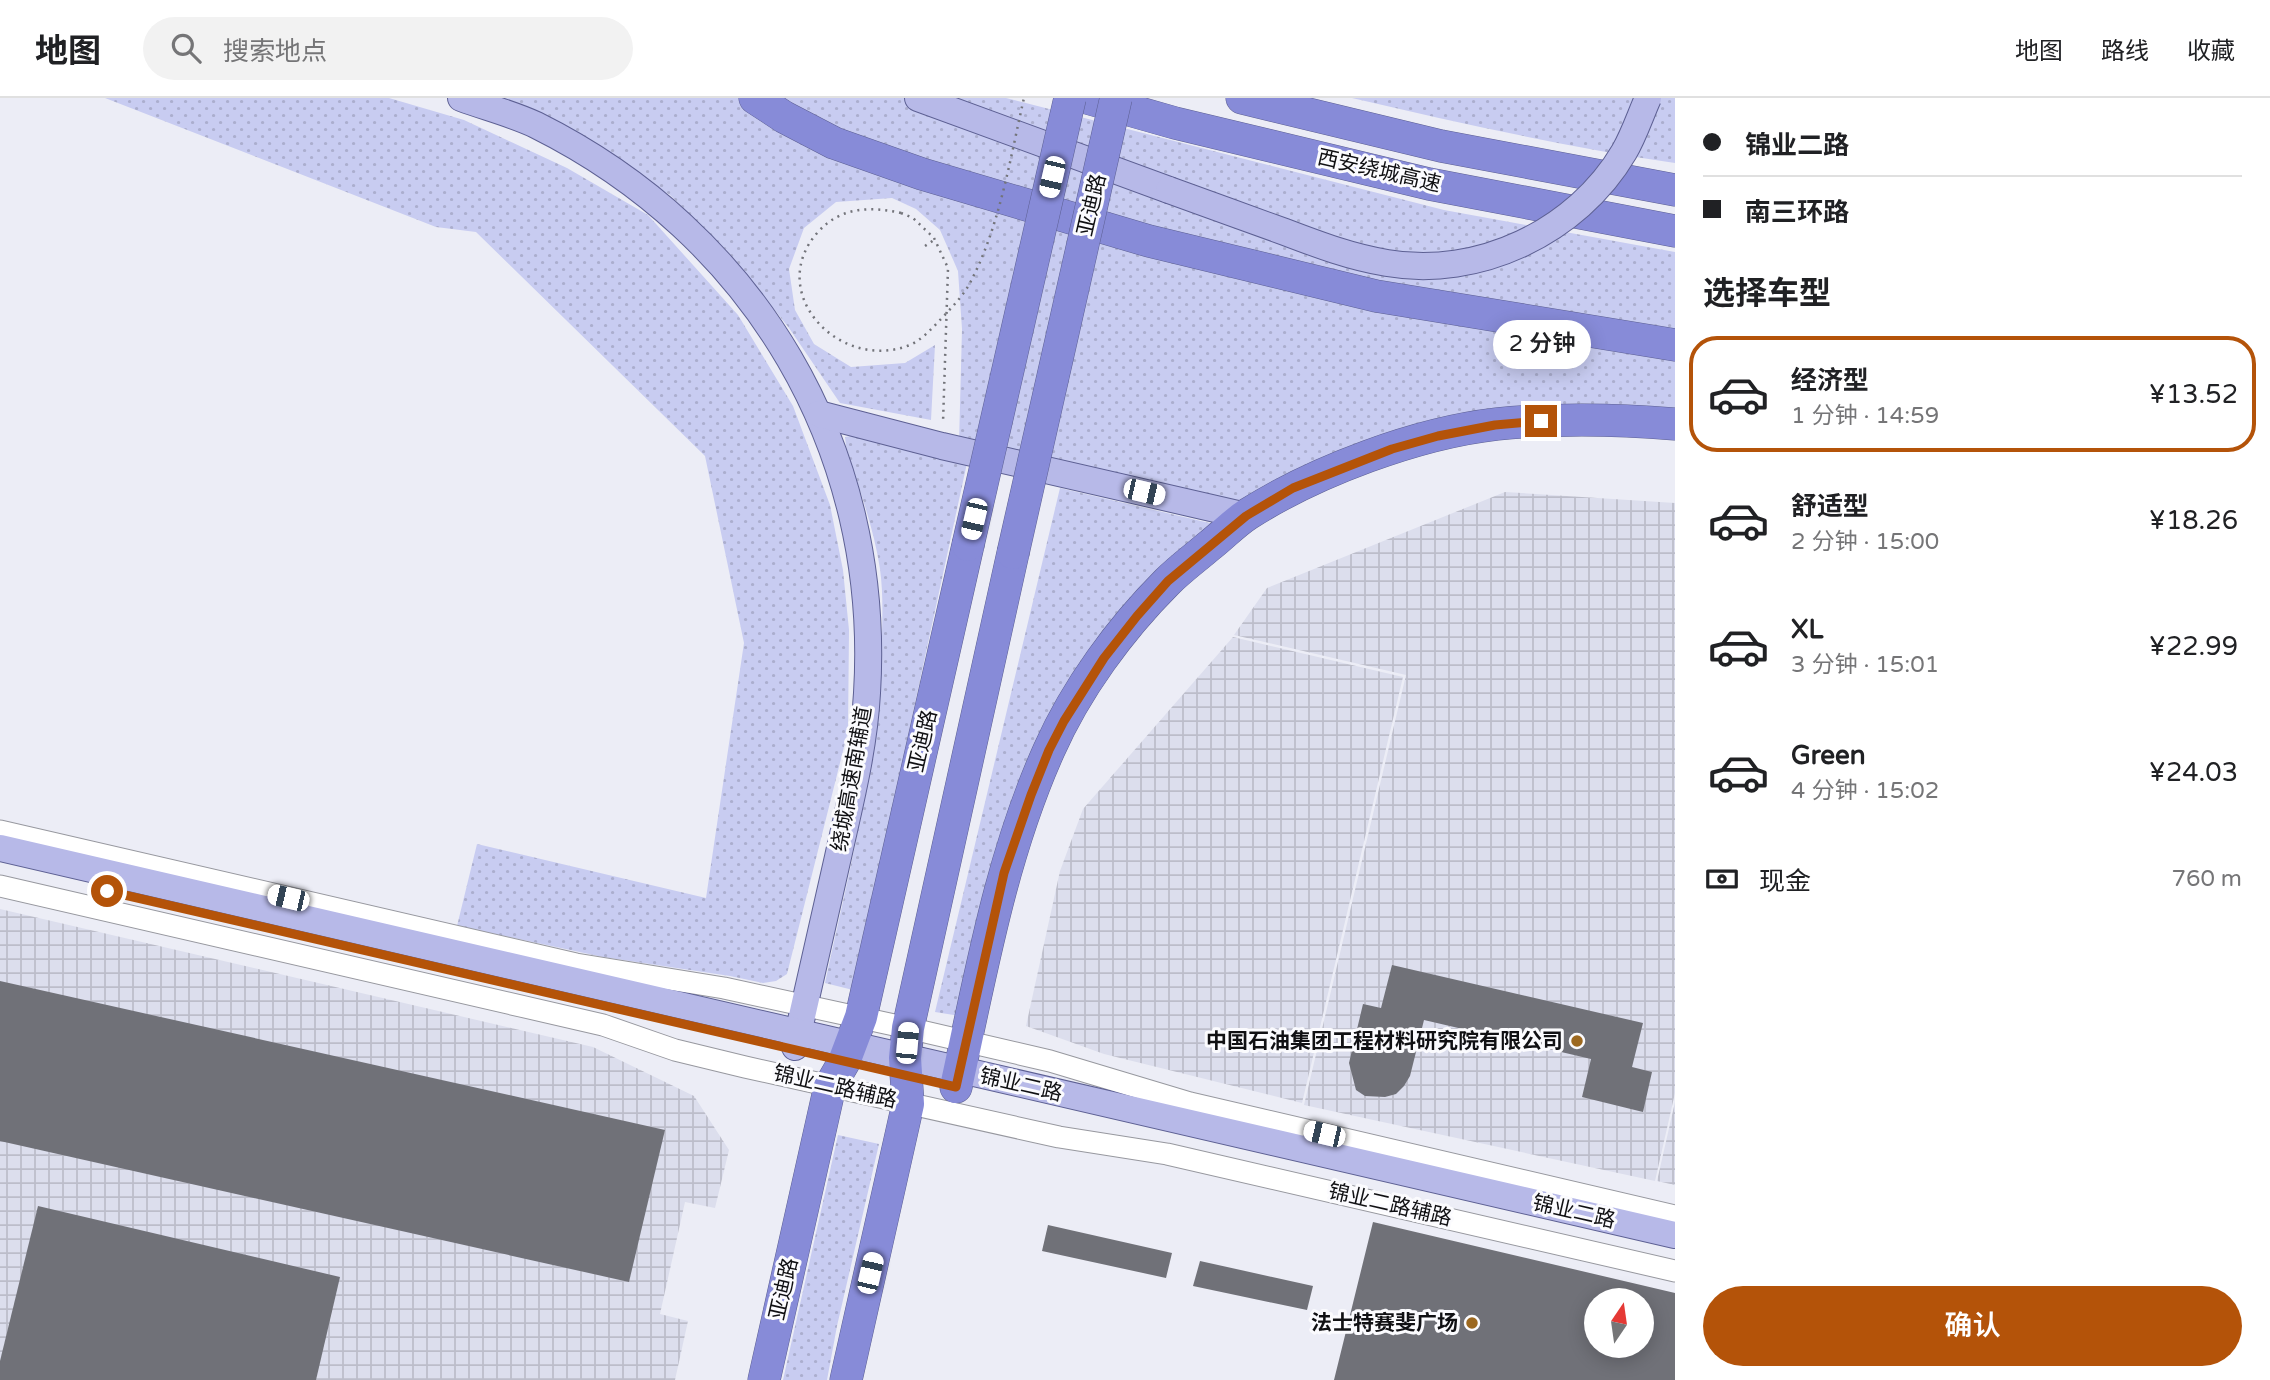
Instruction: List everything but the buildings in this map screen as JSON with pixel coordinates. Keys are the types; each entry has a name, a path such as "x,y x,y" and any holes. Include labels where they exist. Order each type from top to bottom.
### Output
{"highway":[{"path":"755,98 784,117 834,143 922,174 1149,241 1376,296 1675,345"},
{"name":"亚迪路","path":"764,1380 968,545 1070,98"},
{"name":"西安绕城高速","path":"1087,98 1175,123 1429,184 1675,231"},
{"name":"亚迪路","path":"846,1380 907,1066 1013,554 1116,98"},
{"name":"西安绕城高速","path":"1242,98 1441,146 1675,190"},
{"path":"960,1066 1004,873 1049,750 1104,658 1160,590 1246,516 1293,488 1392,449 1438,436 1495,425 1564,420 1675,424"}],"main road":[{"name":"绕城高速南辅道","path":"461,98 534,124 590,155 632,183 680,223 721,265 762,314 796,367 819,414 841,474 863,570 868,660 862,738 796,1041"},
{"path":"918,98 1347,255 1389,264 1422,266 1493,256 1525,243 1562,220 1597,188 1624,152 1647,98"},
{"path":"819,414 942,446 1246,516"},
{"name":"锦业二路","path":"0,848 846,1053 907,1066 960,1066 1675,1235"},
{"name":"锦业二路","path":"0,867 796,1041"},
{"name":"锦业二路","path":"960,1066 1675,1252"}],"street":[{"name":"锦业二路辅路","path":"0,831 576,964 805,1004 846,1053"},
{"name":"锦业二路辅路","path":"0,886 603,1025 675,1050 846,1053 907,1066 1050,1061 1190,1103 1675,1216"},
{"name":"锦业二路辅路","path":"907,1066 1059,1138 1167,1153 1675,1271"}],"path":[{"path":"942,446 949,276 946,260 935,240 913,218 882,208 863,209 833,219 811,240 805,252 801,287 809,309 823,330 848,346 879,352 910,345 922,338 957,303 988,244 1024,98"},
{"path":"925,246 935,240"}],"shaded area":[{"path":"105,98 389,98 464,120 567,168 648,215 738,315 793,406 830,505 843,570 849,630 848,731 787,974 776,981 763,983 603,957 457,926 477,844 706,898 744,643 705,456 476,232 436,227"},
{"path":"495,98 1006,98 1444,210 1675,252 1675,413 1563,408 1244,507 959,443 962,329 958,271 940,230 916,209 892,198 836,202 804,228 789,269 795,310 814,344 851,367 905,363 935,345 931,420 840,403 789,328 730,254 670,195 552,121"},
{"path":"1352,98 1675,98 1675,163 1513,134"},
{"path":"851,436 967,463 853,990 825,983 867,782 878,700 882,603 880,569 874,538 846,446 845,437"},
{"path":"1060,488 1218,525 1108,636 960,1016 935,1012"},
{"path":"1505,492 1675,503 1675,1093 1655,1181 1304,1105 1406,675 1234,635 1267,588"},
{"path":"1233,637 1403,677 1302,1103 1104,1054 1026,1026 1060,871 1083,809"},
{"path":"0,909 593,1047 694,1096 729,1150 715,1208 685,1202 660,1314 688,1321 675,1380 0,1380"},
{"path":"1675,1102 1675,1185 1657,1181"},
{"path":"838,1135 879,1144 827,1380 783,1380"}],"place":[{"name":"中国石油集团工程材料研究院有限公司","path":"1577,1041"},
{"name":"法士特赛斐广场","path":"1472,1323"}],"route":[{"path":"107,891 956,1087 1004,873 1031,795 1064,721 1104,658 1137,616 1168,581 1246,516 1293,488 1392,449 1438,436 1495,425 1541,421"}]}
